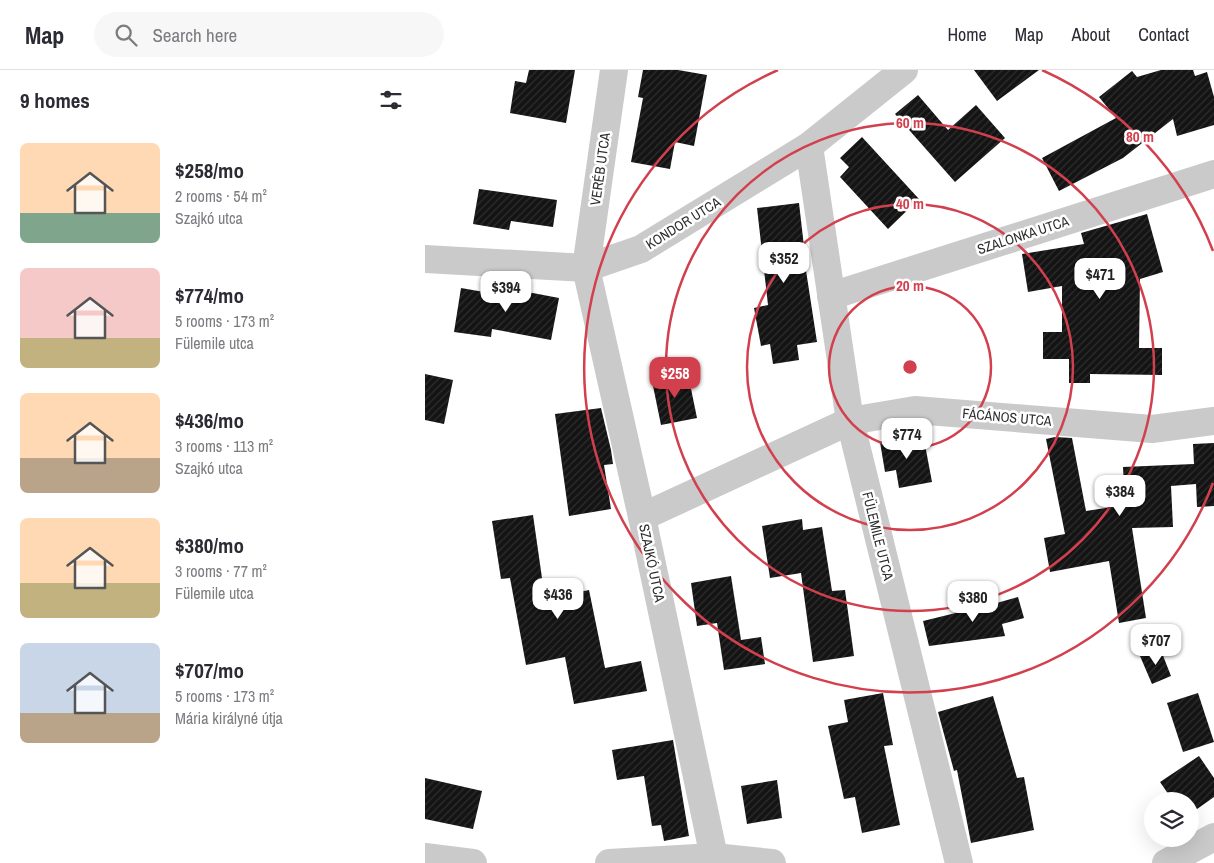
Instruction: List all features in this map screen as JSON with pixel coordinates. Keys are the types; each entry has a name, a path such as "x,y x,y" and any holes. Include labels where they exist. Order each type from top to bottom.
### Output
{"street":[{"name":"VERÉB UTCA","path":"586,268 614,70"},
{"name":"KONDOR UTCA","path":"425,259 586,268 641,249 809,146 904,70"},
{"name":"FÜLEMILE UTCA","path":"809,146 850,421 959,863"},
{"name":"SZALONKA UTCA","path":"831,296 1214,174"},
{"name":"SZAJKÓ UTCA","path":"586,268 642,517 714,857"},
{"name":"FÁCÁNOS UTCA","path":"642,517 850,421 915,410 1152,430 1214,421"},
{"path":"1166,863 1214,837"},
{"path":"425,857 473,863"},
{"path":"609,863 714,857 772,863"}],"building":[{"path":"529,70 575,70 566,123 510,113 515,81 526,83"},
{"path":"643,70 678,70 707,75 694,146 675,142 670,169 631,162 643,98 638,97"},
{"path":"974,70 1039,70 997,101"},
{"path":"1161,70 1193,70 1195,76 1207,72 1214,97 1214,125 1177,136 1173,119 1123,158 1059,191 1042,158 1116,118 1099,97 1132,71 1137,77"},
{"path":"918,95 948,130 976,105 1005,138 955,182 895,114"},
{"path":"862,137 919,199 888,229 840,177 849,167 840,158"},
{"path":"479,189 557,200 553,227 511,221 509,230 473,224"},
{"path":"799,203 805,264 817,342 797,345 799,360 773,364 770,344 761,346 754,308 768,305 757,208"},
{"path":"1147,214 1163,272 1140,279 1139,348 1162,348 1162,375 1090,374 1090,383 1069,383 1069,359 1043,359 1043,332 1062,332 1062,286 1028,292 1022,254 1084,244 1081,233"},
{"path":"485,284 559,298 551,340 492,329 491,337 454,332 461,288 484,292"},
{"path":"425,374 453,380 444,424 425,420"},
{"path":"688,374 697,418 661,425 652,381"},
{"path":"601,408 613,464 604,465 611,509 569,516 555,414"},
{"path":"923,434 932,482 899,488 896,470 885,472 880,442"},
{"path":"1055,437 1072,438 1086,511 1125,505 1123,467 1194,464 1193,444 1214,443 1214,506 1197,507 1196,484 1171,486 1173,527 1132,528 1146,618 1119,623 1109,561 1050,572 1044,538 1065,534 1046,439"},
{"path":"533,515 545,599 589,590 605,668 641,661 647,691 574,704 565,657 526,665 510,578 501,579 492,521"},
{"path":"802,519 803,530 822,527 832,591 845,590 854,656 813,662 801,573 770,578 762,526"},
{"path":"731,576 741,640 761,637 765,664 724,670 717,623 697,626 691,583"},
{"path":"1018,597 1024,618 1002,624 1005,636 929,646 923,621"},
{"path":"1160,648 1171,676 1152,684 1140,656"},
{"path":"883,693 893,745 884,746 900,825 862,833 855,797 844,799 828,726 848,722 844,700"},
{"path":"1198,693 1214,742 1183,752 1167,703"},
{"path":"993,696 1017,778 1024,777 1034,830 971,843 957,770 954,771 938,712"},
{"path":"673,740 689,836 664,841 661,825 652,826 644,776 617,780 612,750"},
{"path":"1199,756 1214,778 1214,797 1199,808 1199,792 1167,792 1160,782"},
{"path":"425,778 482,791 473,829 425,819"},
{"path":"777,780 782,818 747,824 741,786"}]}
